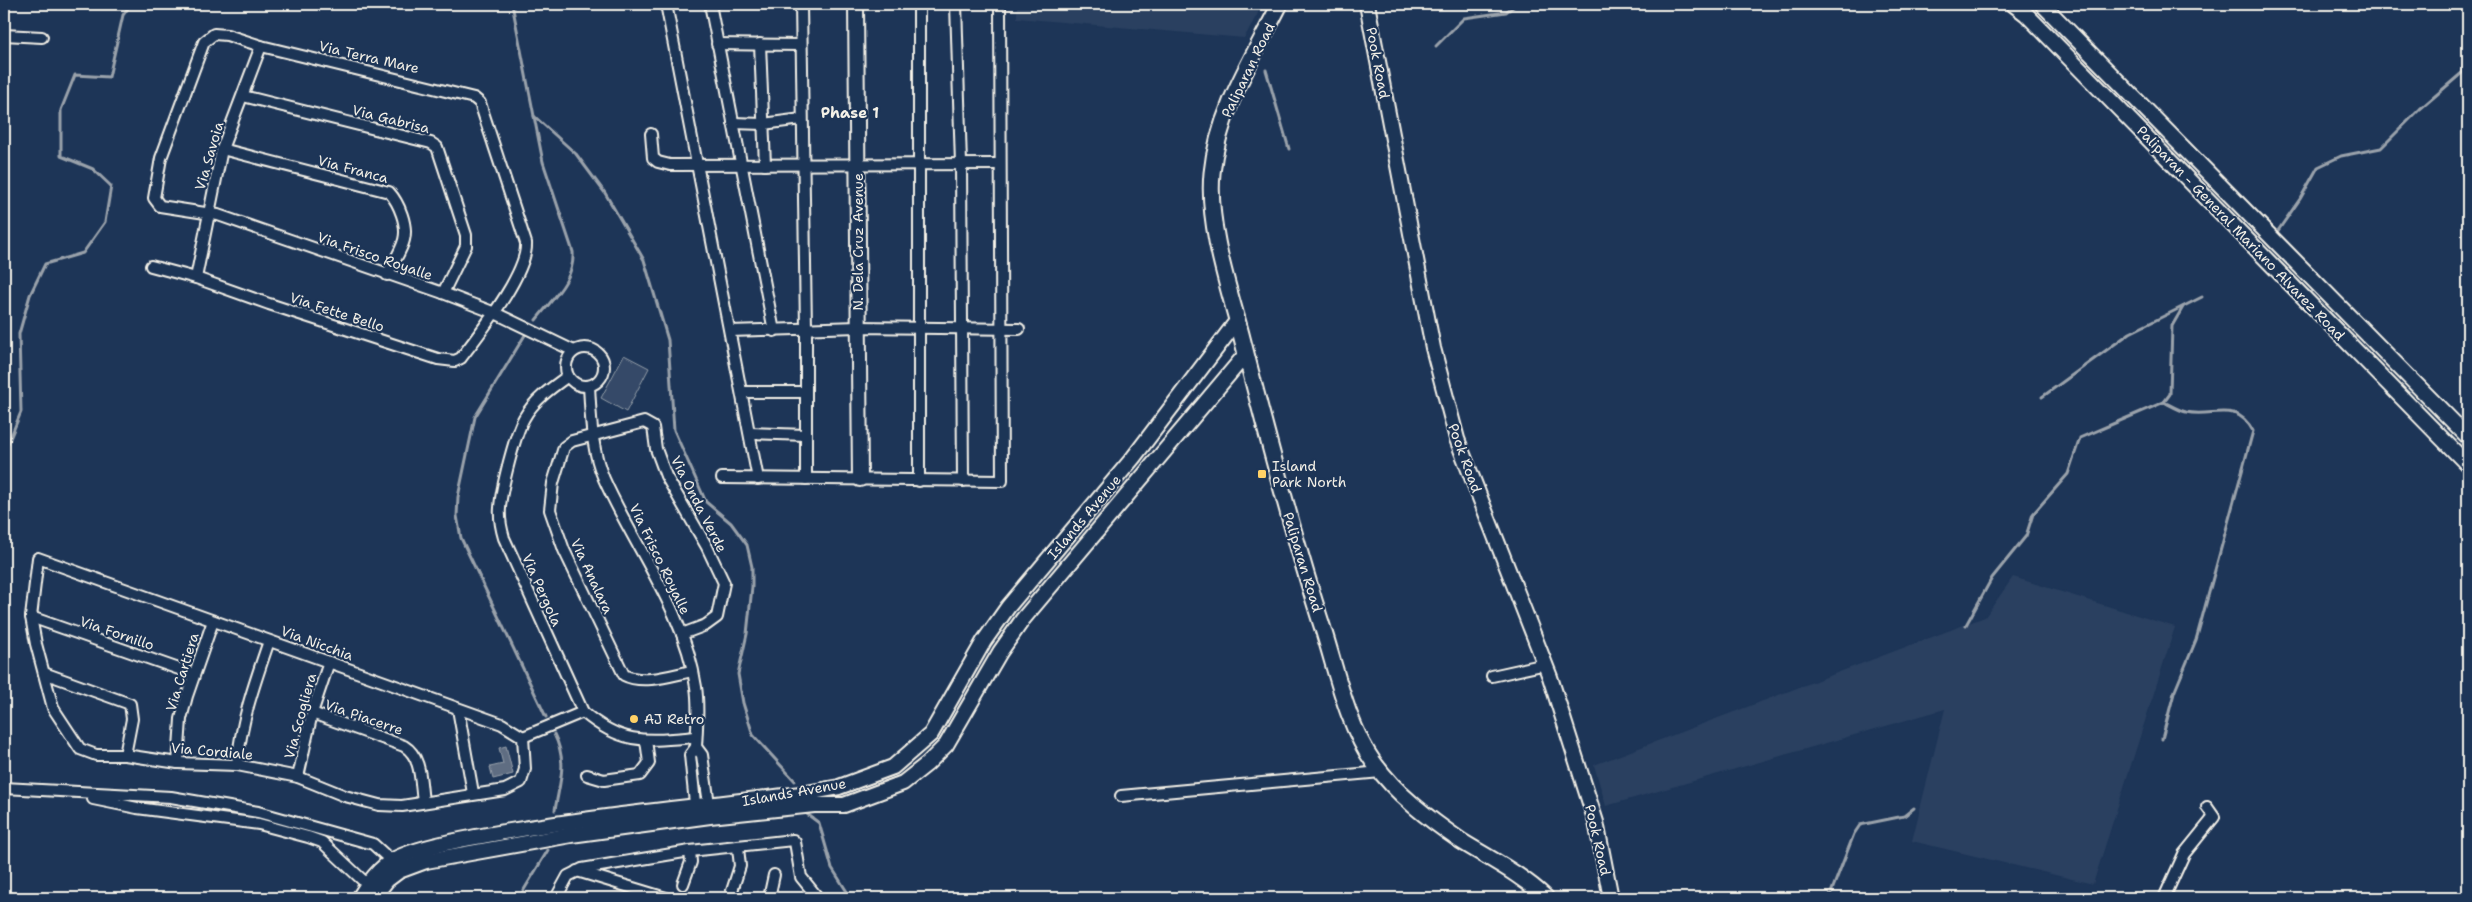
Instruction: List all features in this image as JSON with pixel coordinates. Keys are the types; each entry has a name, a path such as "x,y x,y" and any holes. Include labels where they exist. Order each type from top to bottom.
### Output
{"main road":[{"name":"Paliparan Road","path":"1280,4 1226,111 1215,153 1211,194 1212,211 1237,321 1275,470 1350,714 1363,743 1381,772 1406,799 1430,819 1519,876 1546,898"}],"street":[{"path":"666,4 758,479"},
{"path":"710,4 774,330"},
{"path":"801,4 800,45 806,328 806,479"},
{"name":"N. Dela Cruz Avenue","path":"856,4 860,480"},
{"path":"918,4 919,481"},
{"path":"956,4 961,164 963,481"},
{"path":"722,478 1002,481 1000,4"},
{"name":"Pook Road","path":"1366,4 1433,348 1457,439 1546,664 1596,822 1611,898"},
{"name":"Paliparan - General Mariano Alvarez Road","path":"2013,4 2026,14 2468,465"},
{"name":"Paliparan - General Mariano Alvarez Road","path":"2042,4 2468,437"},
{"name":"Via Terra Mare","path":"160,206 154,198 161,158 204,42 214,34 227,35 261,46 466,94 480,103 526,243 525,257 495,313"},
{"path":"4,35 42,37"},
{"path":"717,44 800,45"},
{"path":"760,44 765,165"},
{"name":"Via Savoia","path":"196,278 222,149 261,46"},
{"name":"Via Gabrisa","path":"243,96 431,143 437,147 466,235 466,246 443,293"},
{"path":"733,123 763,124 802,119"},
{"path":"651,134 652,154 655,160 670,165 802,164 858,166 1000,164"},
{"name":"Via Franca","path":"222,149 390,192 398,206 404,226 404,240 387,275"},
{"name":"Via Frisco Royalle","path":"160,206 208,212 443,293 495,313 574,351"},
{"name":"Via Fette Bello","path":"151,266 196,278 269,304 449,361 461,358 495,313"},
{"name":"Islands Avenue","path":"703,812 839,787 893,768 915,750 931,734 984,641 1008,607 1133,458 1237,321"},
{"path":"730,331 858,327 1019,329"},
{"path":"589,348 598,353 603,360 602,376 589,386 577,384 568,376 567,360 574,351 589,348"},
{"name":"Islands Avenue","path":"359,898 372,892 387,880 396,866 409,853 490,835 554,824 703,812 844,804 903,783 927,764 946,745 1000,652 1023,619 1246,354"},
{"name":"Via Pergola","path":"568,376 549,389 533,405 517,432 500,506 500,524 583,712"},
{"name":"Via Frisco Royalle","path":"589,386 592,436 604,478 658,582 682,634 692,671 696,687 696,742 702,756 703,812"},
{"path":"742,392 806,392"},
{"name":"Via Onda Verde","path":"592,436 644,422 653,427 656,449 666,476 707,546 724,584 717,617 706,625 682,634"},
{"path":"750,433 806,435"},
{"name":"Via Analara","path":"592,436 572,440 564,447 553,483 550,510 564,550 624,675 634,679 692,671"},
{"name":"Via Cordiale","path":"38,558 31,617 53,708 80,750 96,756 125,755 178,763 237,765 298,777 345,796 379,805 402,806 473,793 505,790 521,782 526,769 523,737"},
{"name":"Via Nicchia","path":"38,558 502,724 523,737"},
{"name":"Via Fornillo","path":"31,617 193,674"},
{"name":"Via Cartiera","path":"178,763 181,719 193,674 213,621"},
{"path":"237,765 240,737 247,704 269,641"},
{"name":"Via Scogliera","path":"298,777 312,713 329,662"},
{"path":"1492,676 1546,664"},
{"path":"44,673 130,704 132,719 125,755"},
{"path":"458,709 473,793"},
{"path":"523,737 583,712 613,733 626,738 696,742"},
{"name":"Via Piacerre","path":"312,713 414,751 418,762 423,801"},
{"path":"587,775 604,780 643,773 649,764 646,740"},
{"path":"1121,796 1381,772"},
{"path":"4,788 171,797 258,812 373,844 396,866"},
{"path":"62,792 137,808 259,824 308,837 322,842 372,892"},
{"path":"2164,898 2184,854 2214,816 2207,807"},
{"path":"322,842 326,830"},
{"path":"556,898 568,876 576,871 690,851 738,848 794,841 801,877 818,898"},
{"path":"731,894 740,866 738,848"},
{"path":"683,884 691,862 690,851"},
{"path":"576,871 653,896 666,898"},
{"path":"769,898 774,875"}],"shaded area":[{"path":"1017,4 1263,4 1244,38 1017,18"},
{"path":"624,355 649,368 626,412 601,398"},
{"path":"2013,577 2175,627 2093,884 1912,841 1945,709 1606,806 1594,765 1985,617"},
{"path":"506,746 513,774 493,779 490,767 503,764 499,748"}],"waterway":[{"path":"4,453 21,412 19,334 30,295 45,264 83,253 105,222 111,186 93,169 61,156 61,110 75,75 109,77 123,15 131,4"},
{"path":"512,4 543,162 573,252 573,262 566,280 536,320"},
{"path":"1436,46 1464,18 1506,12 1517,4"},
{"path":"2275,235 2300,199 2318,167 2341,156 2381,148 2420,109 2463,72 2468,39"},
{"path":"1266,70 1289,149"},
{"path":"534,116 576,154 605,193 644,260 668,340 674,430 706,502 731,523 747,545 752,567 747,634 738,674 743,703 753,735 795,781"},
{"path":"2042,397 2130,333 2202,297"},
{"path":"1966,625 1992,578 2026,536 2033,514 2068,474 2080,438 2164,402 2170,394 2172,326 2183,307"},
{"path":"525,335 475,417 458,497 457,516 461,538 546,717"},
{"path":"2162,739 2174,693 2196,640 2253,431 2239,415 2223,412 2186,412 2164,402"},
{"path":"554,734 562,763 561,781 555,810"},
{"path":"1829,898 1854,834 1860,825 1904,816 1914,808"},
{"path":"807,814 819,823 832,868 851,898"},
{"path":"4,842 7,859 4,863"},
{"path":"519,898 548,850"}],"place":[{"name":"Island Park North","path":"1262,474"},
{"name":"AJ Retro","path":"634,719"}],"district":[{"name":"Phase 1","path":"850,113"}]}
